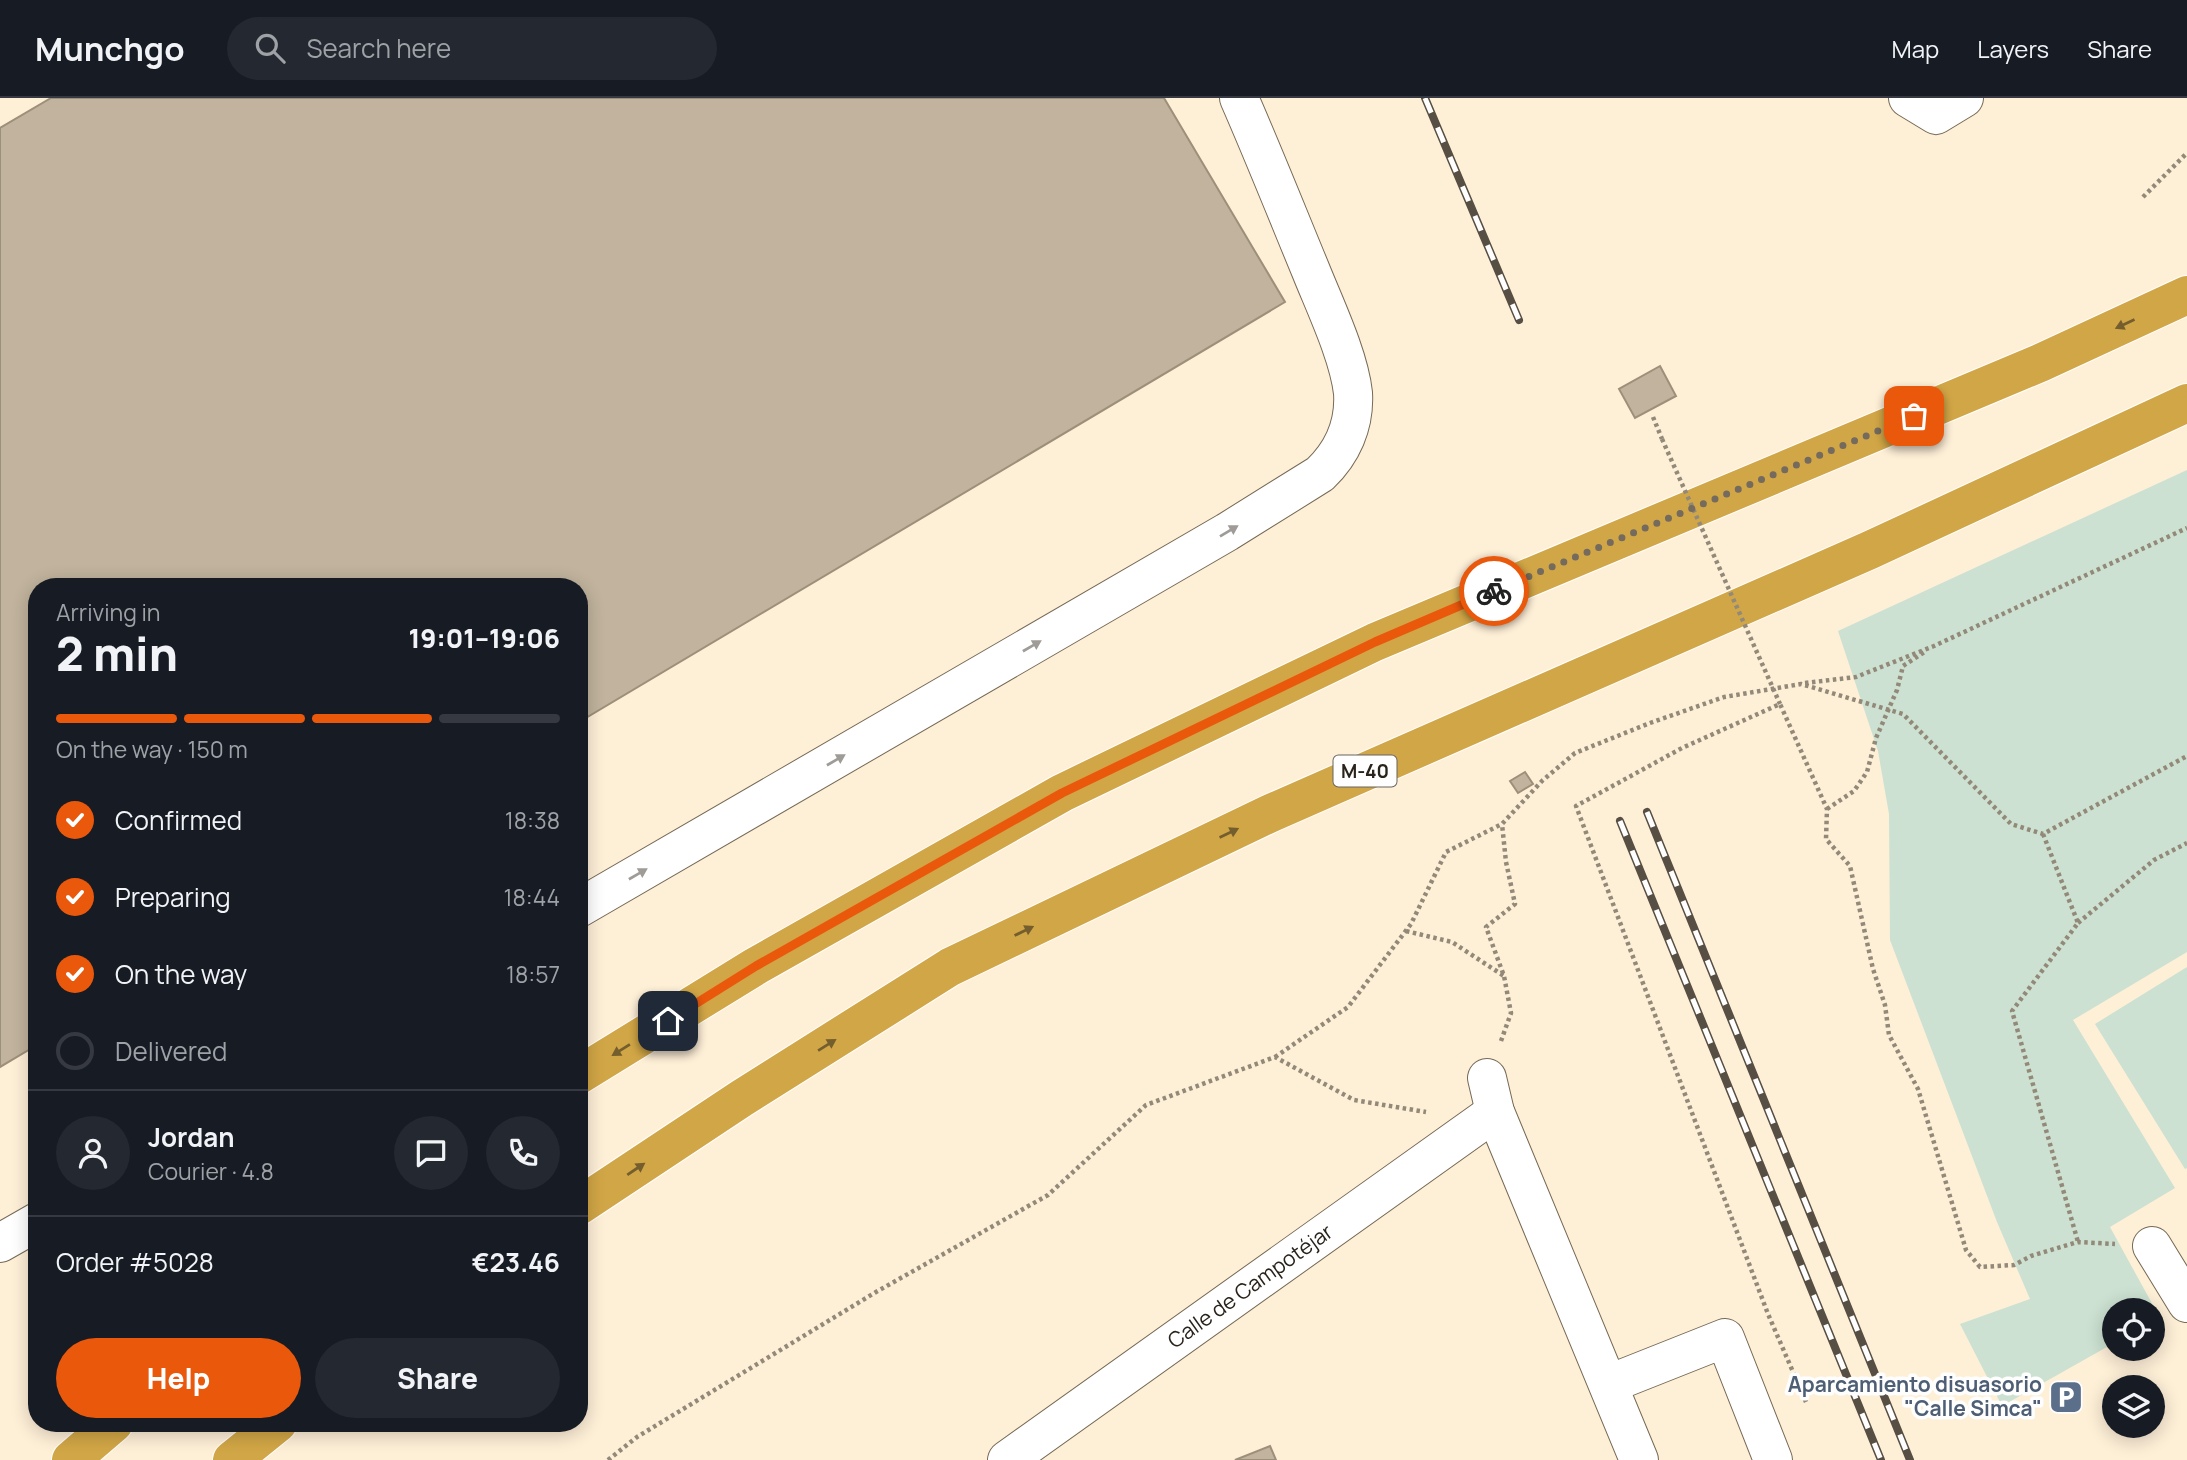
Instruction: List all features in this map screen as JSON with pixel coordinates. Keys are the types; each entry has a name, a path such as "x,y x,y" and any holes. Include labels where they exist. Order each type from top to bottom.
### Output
{"highway":[{"path":"588,1069 756,966 1074,787 1375,642 2040,363 2187,295"},
{"name":"M-40","path":"588,1200 742,1098 950,967 1271,813 1870,550 2187,403"},
{"path":"71,1460 104,1432"},
{"path":"232,1460 267,1432"}],"street":[{"path":"588,903 1227,532 1320,474 1332,463 1349,430 1353,393 1349,374 1335,329 1239,98"},
{"path":"1908,98 1936,115 1964,98"},
{"path":"1491,1095 1639,1460"},
{"name":"Calle de Campotéjar","path":"1007,1460 1491,1095"},
{"path":"0,1243 28,1227"},
{"path":"2152,1246 2187,1303"},
{"path":"1609,1384 1725,1338 1773,1460"}],"path":[{"path":"2143,197 2187,153"},
{"path":"1653,417 1827,809 1826,839 1850,866 1872,969 1885,1005 1889,1035 1918,1089 1966,1250 1980,1267 2014,1265 2031,1256 2078,1242 2152,1246"},
{"path":"608,1460 637,1437 864,1299 1048,1195 1146,1105 1275,1057 1348,1007 1406,931 1446,852 1502,824 1542,781 1575,753 1724,697 1856,677 1934,646 2187,528"},
{"path":"1827,809 1854,791 1867,772 1870,754 1897,690 1903,666 1934,646"},
{"path":"1801,684 1903,714 2011,824 2043,834 2187,756"},
{"path":"1780,704 1682,748 1576,806 1768,1314 1806,1402"},
{"path":"1491,1095 1511,1013 1504,976 1486,927 1515,904 1506,862 1502,824"},
{"path":"2043,834 2078,923"},
{"path":"2078,1242 2012,1011 2078,923 2154,860 2187,843"},
{"path":"1406,931 1452,942 1504,976"},
{"path":"1275,1057 1354,1100 1435,1112"}],"green space":[{"path":"2187,470 2187,952 2073,1020 2175,1188 2110,1227 2149,1298 2102,1298 2102,1350 2002,1406 1960,1324 2030,1299 1997,1222 1890,940 1889,814 1878,751 1838,631"},
{"path":"2187,967 2187,1168 2185,1169 2095,1024"}],"building":[{"path":"51,98 1164,98 1285,302 588,717 588,578 28,578 28,1050 0,1067 0,128"},
{"path":"1660,366 1676,396 1635,418 1619,389"},
{"path":"1525,772 1533,784 1518,793 1510,781"},
{"path":"1270,1446 1276,1460 1235,1460"}],"railway":[{"path":"1425,98 1519,320"},
{"path":"1647,812 1910,1460"},
{"path":"1620,821 1881,1460"}],"way so far":[{"path":"1494,591 1914,416"}],"place":[{"name":"Aparcamiento disuasorio \"Calle Simca\"","path":"2066,1397"}],"route":[{"path":"668,1021 756,966 1062,793 1375,642 1494,591"}]}
